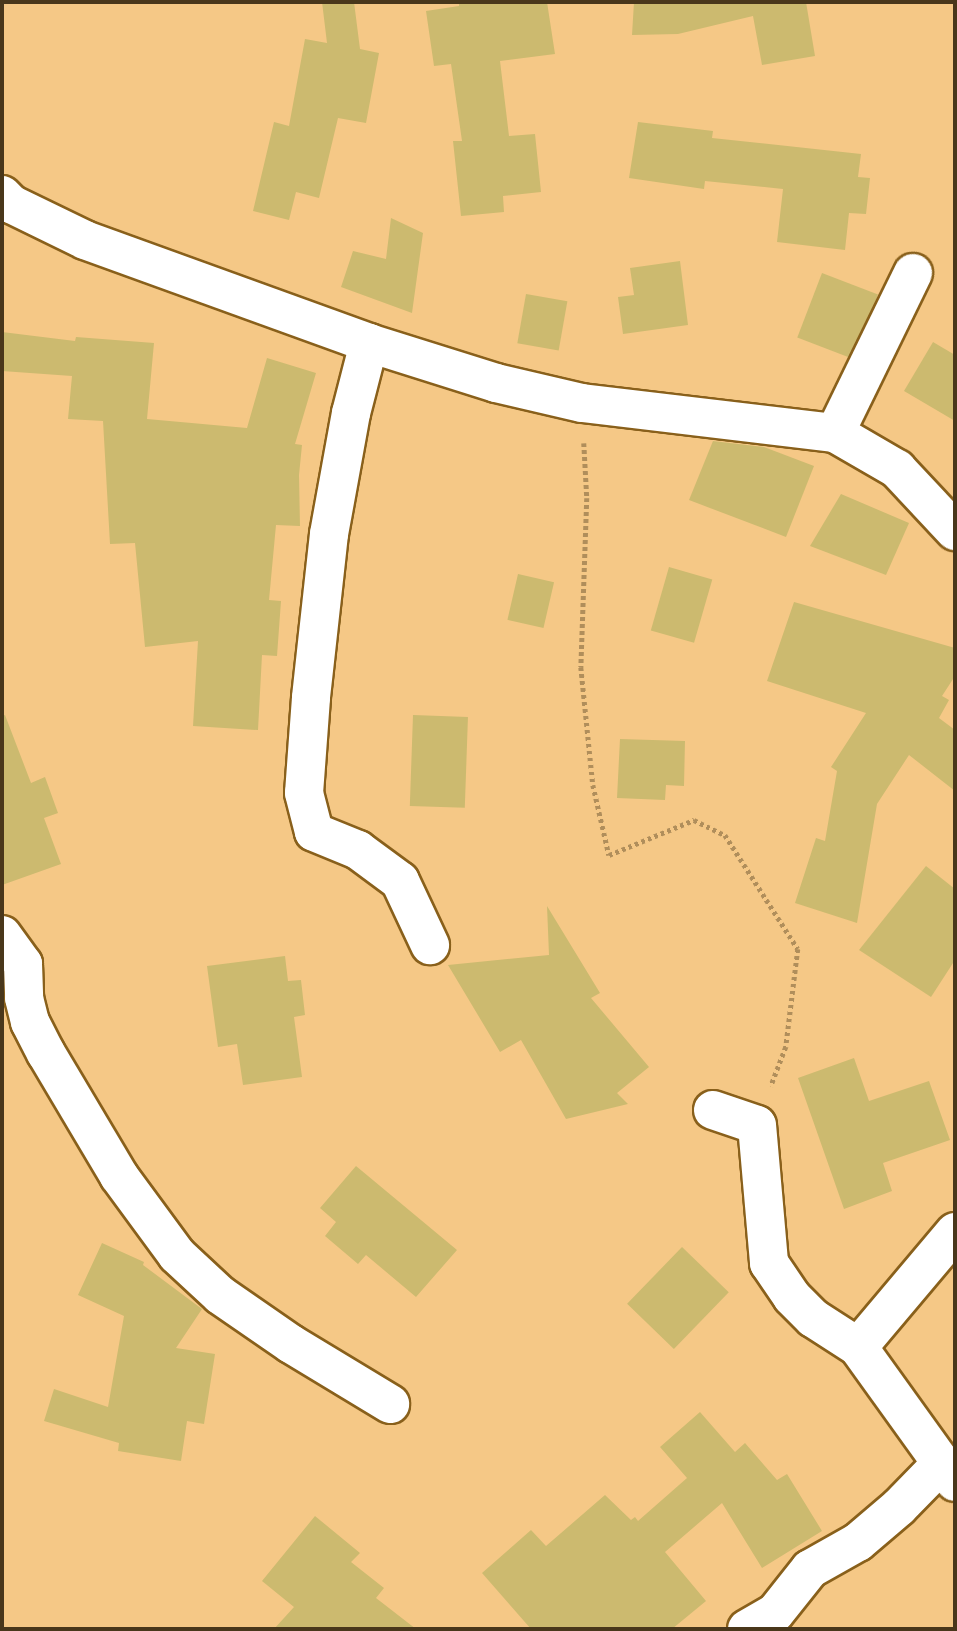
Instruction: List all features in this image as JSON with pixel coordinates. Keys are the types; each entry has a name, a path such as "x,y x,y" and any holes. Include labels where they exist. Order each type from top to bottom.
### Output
{"street":[{"path":"2,195 11,204 85,240 369,343 496,383 582,403 835,433 897,470 955,531"},
{"path":"835,433 913,273"},
{"path":"369,343 351,414 329,534 311,698 304,793 314,832 358,850 400,881 430,945"},
{"path":"2,935 23,964 24,998 30,1022 46,1053 119,1176 177,1255 220,1295 291,1345 390,1404"},
{"path":"713,1110 757,1125 769,1263 792,1297 813,1318 858,1347 949,1473 858,1542 810,1569 775,1613 747,1629"},
{"path":"858,1347 955,1232"}],"path":[{"path":"582,403 587,498 581,667 593,785 609,855 694,820 725,835 798,949 786,1047 757,1125"}],"building":[{"path":"322,2 354,2 360,49 379,53 366,123 338,118 319,198 296,192 289,220 253,211 274,122 289,126 305,39 327,43"},
{"path":"459,2 547,2 555,54 500,61 509,136 535,134 541,192 503,196 504,212 461,216 453,141 462,141 451,64 434,66 426,11 459,6"},
{"path":"634,2 806,2 815,56 762,65 753,16 678,34 632,35"},
{"path":"638,122 713,131 712,138 861,154 858,177 870,178 866,214 849,213 845,250 777,242 783,189 705,181 704,189 629,178"},
{"path":"391,218 423,233 412,313 341,287 353,251 386,259"},
{"path":"680,261 688,325 623,334 618,297 634,295 630,268"},
{"path":"822,273 878,295 853,359 797,337"},
{"path":"526,294 567,301 559,351 517,343"},
{"path":"2,332 75,341 76,337 154,343 147,419 247,428 267,358 316,373 295,444 302,445 299,475 300,526 276,525 269,600 281,601 277,656 262,655 258,730 193,726 198,641 145,647 135,543 110,544 103,421 68,419 72,376 2,371"},
{"path":"933,342 955,355 955,421 904,391"},
{"path":"713,441 764,447 814,466 786,537 689,500"},
{"path":"841,494 909,523 886,575 810,546"},
{"path":"669,567 712,579 694,643 651,630"},
{"path":"518,574 554,582 543,628 507,620"},
{"path":"794,602 955,648 955,676 942,696 949,700 939,718 955,730 955,791 909,755 877,804 857,923 795,903 816,838 825,841 837,771 831,767 866,713 767,681"},
{"path":"5,715 31,783 45,777 58,813 44,818 61,864 2,885 2,716"},
{"path":"413,715 468,717 465,808 410,806"},
{"path":"620,739 685,741 684,786 666,785 665,800 617,798"},
{"path":"926,866 955,889 955,960 931,997 859,950"},
{"path":"547,906 600,993 591,998 649,1067 617,1093 628,1104 566,1119 521,1040 500,1052 448,965 549,955"},
{"path":"285,956 288,981 301,980 305,1015 294,1017 302,1077 243,1085 237,1044 218,1047 207,966"},
{"path":"854,1058 869,1101 929,1081 950,1140 883,1163 892,1191 844,1209 798,1078"},
{"path":"356,1166 457,1250 416,1297 366,1255 358,1264 325,1236 336,1222 320,1208"},
{"path":"102,1243 144,1262 143,1265 202,1309 176,1348 215,1354 204,1424 187,1421 181,1461 118,1451 119,1443 44,1421 54,1389 108,1407 124,1316 78,1295"},
{"path":"682,1247 729,1292 674,1349 627,1304"},
{"path":"700,1412 735,1452 745,1443 777,1480 787,1474 822,1531 762,1568 722,1503 665,1552 706,1601 672,1629 531,1629 482,1573 531,1530 546,1546 605,1495 631,1520 635,1517 638,1521 687,1478 660,1447"},
{"path":"315,1516 360,1553 351,1562 384,1588 376,1598 416,1629 274,1629 294,1607 262,1581"}]}
